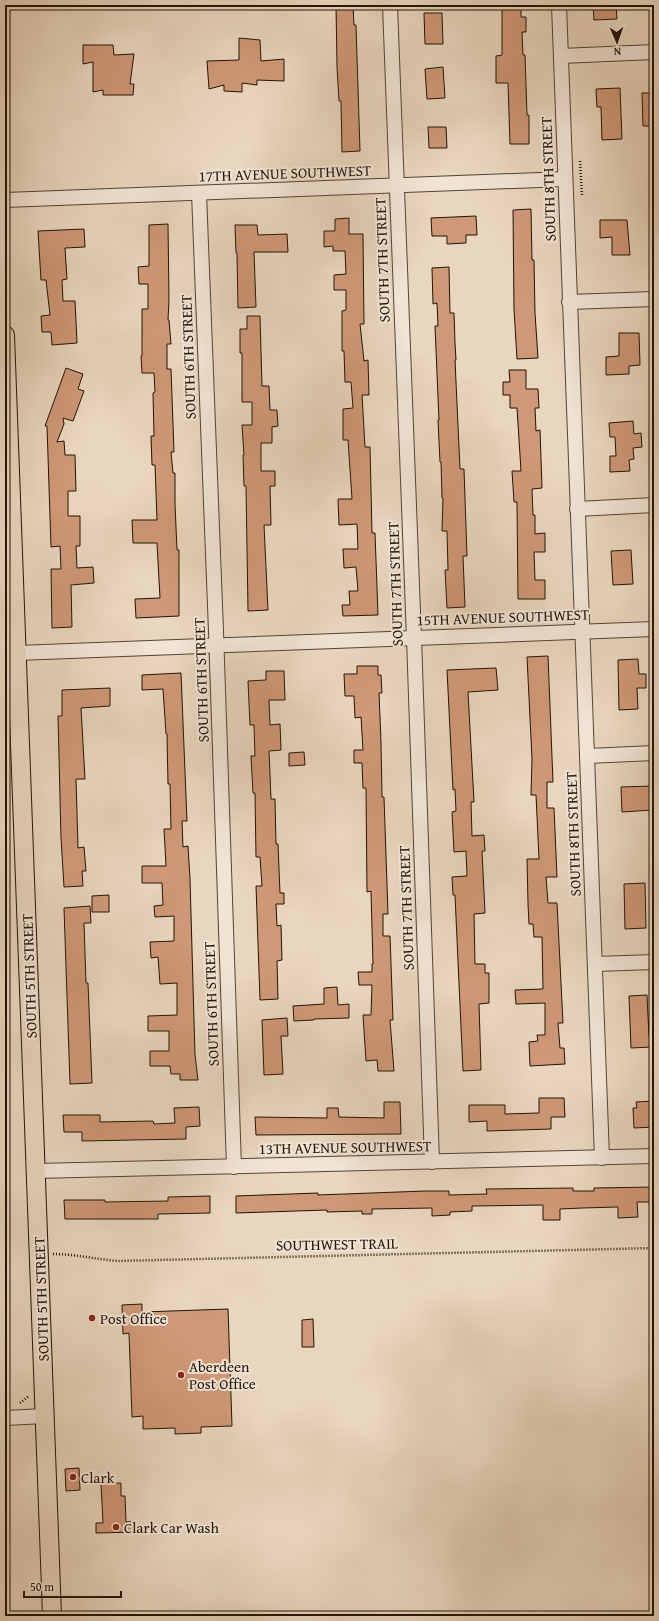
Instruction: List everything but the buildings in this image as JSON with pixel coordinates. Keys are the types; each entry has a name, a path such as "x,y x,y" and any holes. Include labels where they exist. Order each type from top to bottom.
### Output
{"main road":[{"name":"SOUTH 5TH STREET","path":"5,335 52,1616"}],"street":[{"name":"SOUTH 7TH STREET","path":"390,5 432,1162"},
{"name":"SOUTH 8TH STREET","path":"559,5 602,1158"},
{"path":"561,56 654,52"},
{"name":"17TH AVENUE SOUTHWEST","path":"5,200 565,179"},
{"name":"SOUTH 6TH STREET","path":"199,193 234,1167"},
{"path":"569,302 654,299"},
{"path":"577,509 654,505"},
{"name":"15TH AVENUE SOUTHWEST","path":"17,653 654,629"},
{"path":"588,756 654,753"},
{"path":"595,964 654,962"},
{"name":"13TH AVENUE SOUTHWEST","path":"36,1171 654,1156"},
{"path":"5,1418 45,1416"}],"path":[{"path":"580,160 582,196"},
{"name":"SOUTHWEST TRAIL","path":"39,1257 51,1254 76,1255 117,1261 654,1248"},
{"path":"16,1406 29,1395"}],"railway":[{"path":"5,1577 6,1616"}],"place":[{"name":"Post Office","path":"92,1318"},
{"name":"Aberdeen Post Office","path":"181,1375"},
{"name":"Clark","path":"73,1477"},
{"name":"Clark Car Wash","path":"116,1527"}]}
